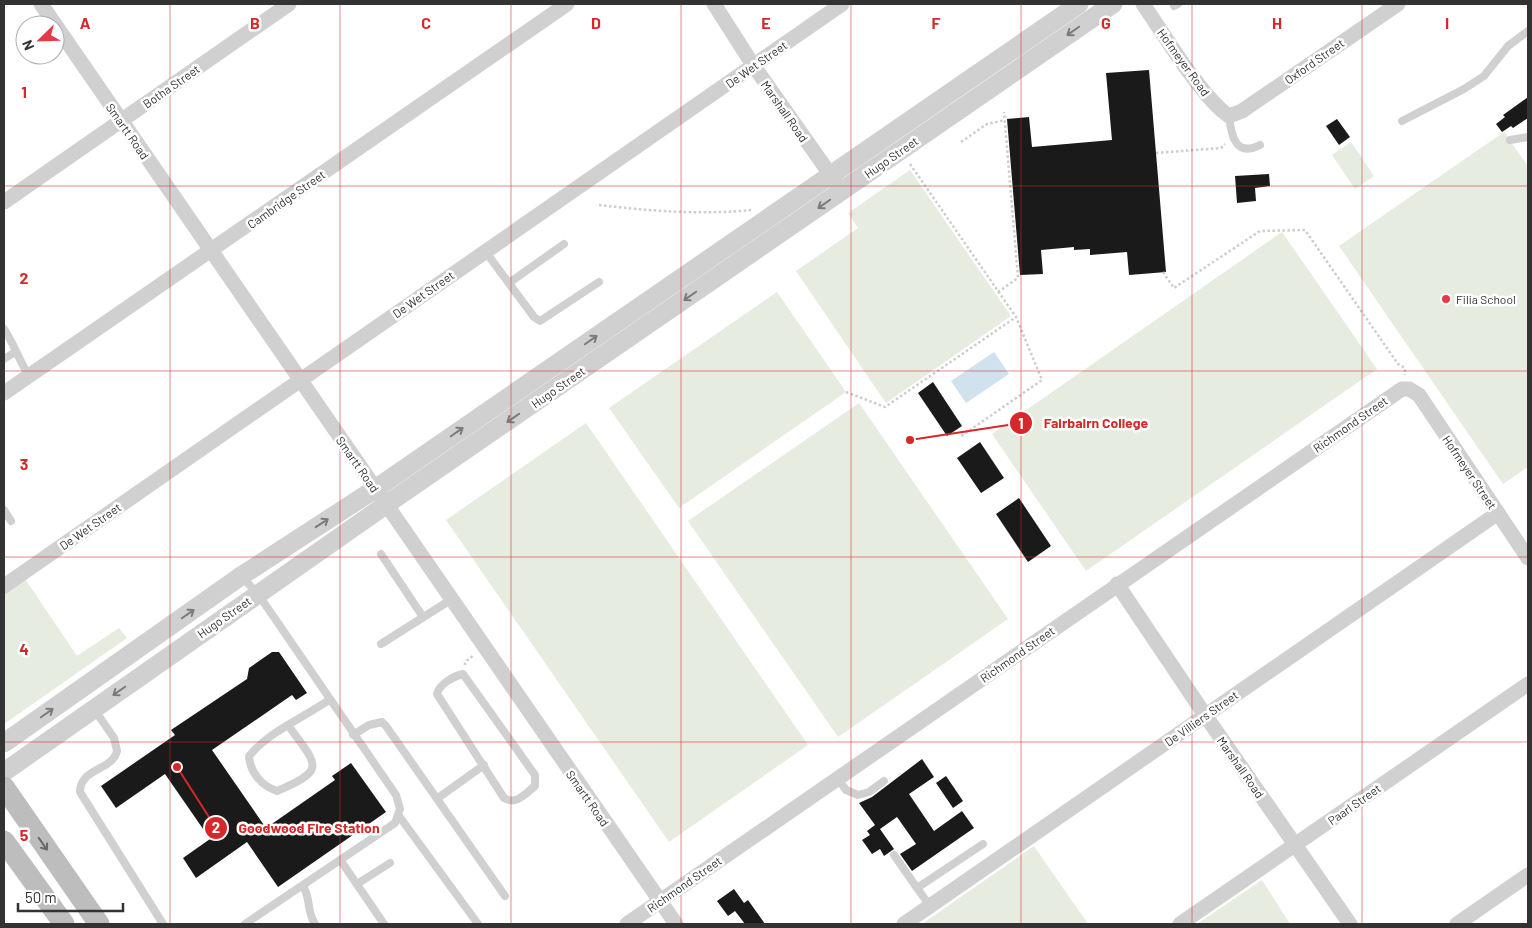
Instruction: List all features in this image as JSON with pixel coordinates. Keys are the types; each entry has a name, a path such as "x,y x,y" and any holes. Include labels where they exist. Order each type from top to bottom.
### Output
{"main road":[{"path":"4,787 99,924"},
{"path":"4,841 64,924"}],"street":[{"name":"Smartt Road","path":"41,4 676,924"},
{"name":"Botha Street","path":"4,202 289,4"},
{"name":"Cambridge Street","path":"4,393 567,4"},
{"name":"Marshall Road","path":"714,4 753,65 829,175 843,191"},
{"name":"De Wet Street","path":"4,586 842,4"},
{"name":"Hugo Street","path":"4,772 387,504 843,191 940,111 1079,4"},
{"name":"Hugo Street","path":"4,743 242,576 375,489 829,175 940,111 1113,4"},
{"name":"Hofmeyer Road","path":"1143,4 1205,92 1220,110 1229,116"},
{"name":"Oxford Street","path":"1229,116 1242,112 1398,4"},
{"name":"Hofmeyer Street","path":"1408,389 1418,395 1528,558"},
{"name":"Richmond Street","path":"627,924 1399,390 1408,389"},
{"name":"De Villiers Street","path":"904,924 1498,513"},
{"name":"Marshall Road","path":"1117,584 1350,924"},
{"path":"167,629 180,648"},
{"name":"Paarl Street","path":"1180,924 1528,684"},
{"path":"1457,924 1528,875"}],"lane":[{"path":"1402,121 1464,89 1484,76 1508,46 1528,31"},
{"path":"1229,116 1231,136 1237,144 1246,148 1260,145"},
{"path":"1510,140 1528,136"},
{"path":"509,283 564,244"},
{"path":"485,251 534,317 540,321 599,282"},
{"path":"4,329 13,342 15,352 29,376"},
{"path":"4,359 15,352"},
{"path":"4,510 11,521"},
{"path":"381,554 423,616"},
{"path":"242,576 258,594 396,795 400,809 395,823 245,924"},
{"path":"381,644 452,599"},
{"path":"463,674 533,772 536,779 535,786 518,800 508,800 437,694 438,688 463,674"},
{"path":"288,725 312,760 314,767 311,774 302,781 277,791 266,787 259,780 250,764 249,756 255,749 288,725 329,700"},
{"path":"94,709 114,738 116,751 111,760 84,778 80,792 163,924"},
{"path":"353,735 369,725 382,722 438,798 504,896"},
{"path":"438,798 484,765"},
{"path":"837,778 846,790 858,795 869,792 884,781"},
{"path":"399,816 478,924"},
{"path":"917,888 983,844"},
{"path":"894,856 930,906"},
{"path":"341,861 384,924"},
{"path":"357,884 390,863"},
{"path":"303,886 308,896 307,909 315,924"}],"path":[{"path":"998,292 1018,278 1004,112"},
{"path":"961,142 987,124 1004,120"},
{"path":"1156,153 1221,148 1226,145 1223,141"},
{"path":"910,164 1016,317 1042,380 960,437"},
{"path":"599,205 640,210 721,213 756,210"},
{"path":"1163,272 1174,288 1260,231 1305,230 1398,364 1405,368 1408,389"},
{"path":"846,392 885,407 1016,317"},
{"path":"463,674 465,662 485,648"}],"shaded area":[{"name":"Filia School","path":"1504,132 1528,166 1528,467 1503,484 1339,246"},
{"path":"1351,142 1374,176 1355,189 1332,155"},
{"path":"910,170 1011,316 886,403 796,271 858,228 848,213"},
{"path":"1282,232 1377,369 1086,571 992,434"},
{"path":"777,292 846,392 679,508 609,408"},
{"path":"859,403 1008,619 838,737 688,521"},
{"path":"586,423 808,745 669,842 446,520"},
{"path":"25,579 77,656 119,628 127,638 4,724 4,594"},
{"path":"1034,846 1088,924 922,924"},
{"path":"1262,880 1290,924 1197,924"}],"water":[{"path":"994,352 1009,374 966,403 951,381"}],"building":[{"path":"1149,70 1166,272 1129,275 1127,252 1090,255 1090,249 1074,250 1074,247 1041,250 1043,274 1020,275 1007,119 1029,117 1032,147 1112,140 1106,73"},
{"path":"1528,97 1528,118 1513,128 1511,126 1502,132 1496,124 1505,117 1503,115"},
{"path":"1337,119 1350,137 1339,145 1326,126"},
{"path":"1269,174 1270,186 1255,188 1256,201 1237,203 1235,176"},
{"path":"933,382 962,426 947,436 918,393"},
{"path":"980,442 1004,478 981,493 957,458"},
{"path":"1019,498 1051,546 1028,562 996,514"},
{"path":"272,652 279,652 307,693 296,700 292,695 212,750 266,828 335,780 332,776 351,763 386,812 278,887 247,842 196,878 183,858 210,839 165,774 116,808 101,786 175,735 171,730 247,679 249,668"},
{"path":"922,759 934,777 909,794 934,831 962,811 974,828 912,871 900,854 916,844 897,817 880,829 894,849 884,856 880,849 872,854 862,840 870,835 867,831 875,825 859,803 872,797"},
{"path":"946,776 963,801 953,808 936,783"},
{"path":"734,889 744,903 748,900 765,924 745,924 735,911 728,916 717,901"}],"place":[{"name":"Filia School","path":"1446,299"},
{"name":"Fairbairn College","path":"910,440"},
{"name":"Goodwood Fire Station","path":"177,767"}]}
